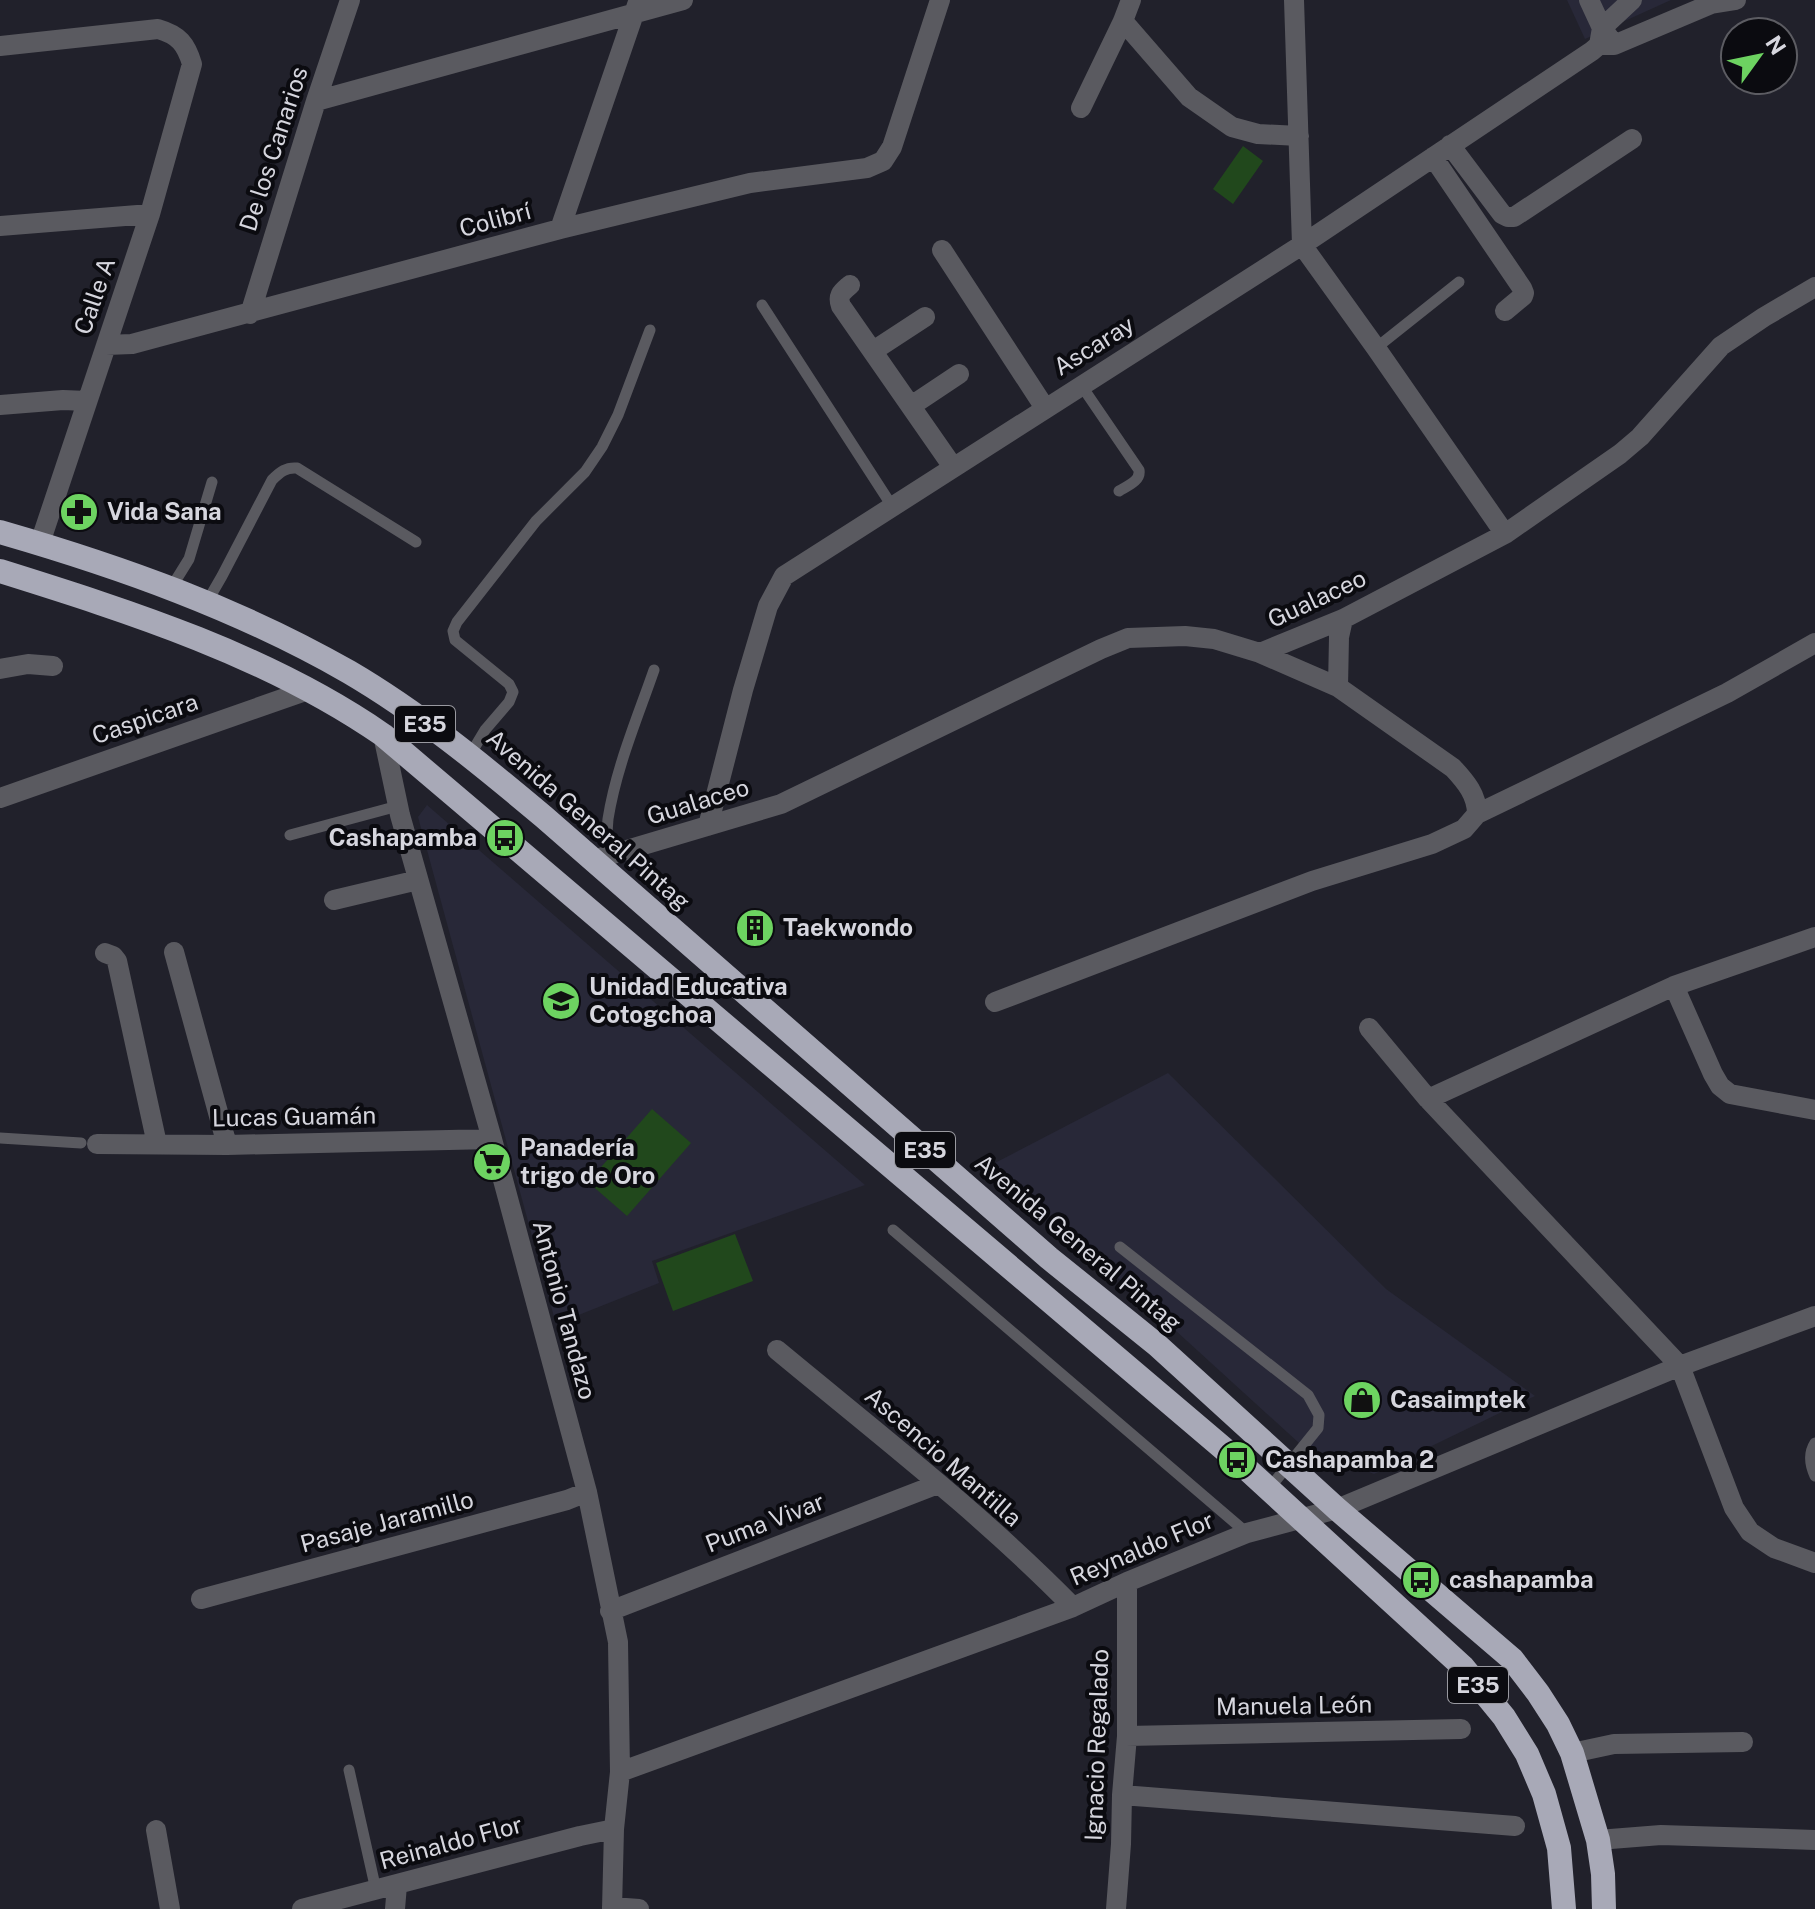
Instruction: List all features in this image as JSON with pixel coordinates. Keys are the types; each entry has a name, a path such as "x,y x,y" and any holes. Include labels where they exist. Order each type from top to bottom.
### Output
{"highway":[{"name":"Avenida General Pintag","path":"0,532 119,568 207,602 298,644 403,707 470,755 544,817 600,858 1049,1258 1157,1345 1337,1509 1512,1659 1544,1704 1572,1753 1598,1840 1604,1909"},
{"name":"E35","path":"0,571 165,627 254,664 308,690 383,735 1213,1441 1463,1667 1504,1717 1527,1754 1544,1794 1559,1848 1564,1909"}],"street":[{"name":"De los Canarios","path":"250,314 350,0"},
{"path":"316,101 637,6 683,0"},
{"name":"Colibrí","path":"106,345 132,344 560,229 750,183 867,168 883,161 892,147 940,0"},
{"path":"1081,108 1131,0"},
{"path":"1294,0 1302,245 1505,534"},
{"path":"1589,0 1615,25"},
{"name":"Ascaray","path":"708,826 768,606 784,576 1302,245 1441,151 1615,25 1736,0"},
{"path":"560,229 637,6"},
{"path":"1123,21 1189,97 1232,127 1258,134 1299,136"},
{"name":"Calle A","path":"0,46 158,29 179,38 187,48 192,64 150,214 40,543"},
{"path":"1441,151 1502,214 1514,217 1632,139"},
{"path":"1441,151 1522,288 1523,296 1505,311"},
{"path":"0,226 150,214"},
{"path":"942,250 1045,408"},
{"path":"850,285 841,293 841,306 953,467"},
{"name":"Gualaceo","path":"600,858 781,804 1128,638 1185,636 1214,639 1260,653 1343,619 1505,534 1620,454 1640,437 1721,346 1815,287"},
{"path":"873,351 925,317"},
{"path":"911,406 959,374"},
{"path":"0,405 87,401"},
{"path":"1338,687 1339,637 1343,619"},
{"path":"995,1002 1312,881 1432,844 1464,829 1477,814 1727,693 1815,643"},
{"path":"1260,653 1338,687 1453,768 1474,794 1477,814"},
{"path":"0,669 28,664 53,666"},
{"name":"Caspicara","path":"0,798 308,690"},
{"name":"Antonio Tandazo","path":"383,735 398,806 587,1492 618,1642 620,1772 614,1829 612,1908"},
{"path":"334,900 418,880"},
{"path":"1428,1099 1674,986 1815,937"},
{"path":"174,952 227,1145"},
{"path":"105,953 117,961 157,1144"},
{"path":"1674,986 1720,1086 1730,1094 1815,1110"},
{"path":"1369,1028 1428,1099 1680,1366 1734,1508 1750,1532 1774,1548 1815,1563"},
{"name":"Lucas Guamán","path":"89,1143 227,1145 492,1139"},
{"path":"1680,1366 1815,1316"},
{"name":"Ascencio Mantilla","path":"777,1350 938,1484 1047,1580 1073,1607"},
{"name":"Reynaldo Flor","path":"620,1772 1073,1607 1247,1533 1337,1509 1680,1366"},
{"name":"Puma Vivar","path":"610,1611 938,1484"},
{"name":"Pasaje Jaramillo","path":"201,1599 587,1492"},
{"name":"Ignacio Regalado","path":"1116,1909 1127,1736 1127,1582"},
{"name":"Manuela León","path":"1127,1736 1461,1729"},
{"path":"1572,1753 1614,1744 1743,1742"},
{"path":"1122,1795 1515,1826"},
{"name":"Reinaldo Flor","path":"302,1909 614,1829"},
{"path":"156,1830 170,1909"},
{"path":"1598,1840 1661,1835 1815,1840"},
{"path":"395,1909 397,1885"},
{"path":"612,1908 639,1909"}],"lane":[{"path":"1376,348 1459,282"},
{"path":"762,305 892,506"},
{"path":"470,755 513,692 509,684 455,640 453,631 536,521 585,472 602,447 618,415 650,330"},
{"path":"1081,385 1139,470 1137,480 1119,491"},
{"path":"207,602 272,480 290,467 297,468 416,542"},
{"path":"171,589 189,559 212,482"},
{"path":"600,858 613,795 654,670"},
{"path":"290,835 398,806"},
{"path":"0,1138 89,1143"},
{"path":"893,1230 1247,1533"},
{"path":"1120,1247 1308,1395 1319,1415 1318,1428 1268,1490"},
{"path":"1815,1443 1811,1450 1811,1467 1815,1476"},
{"path":"349,1770 376,1890"}],"shaded area":[{"path":"1567,0 1671,0 1585,39"},
{"name":"Unidad Educativa Cotogchoa","path":"427,805 865,1185 652,1261 659,1283 556,1324 418,817"},
{"path":"1168,1073 1386,1289 1535,1396 1374,1474 1299,1443 993,1164"}],"green space":[{"path":"1243,146 1263,161 1233,204 1213,189"},
{"path":"652,1109 691,1143 627,1216 588,1182"},
{"path":"735,1234 753,1281 673,1311 656,1263"}],"place":[{"name":"Vida Sana","path":"79,512"},
{"name":"Cashapamba","path":"505,838"},
{"name":"Taekwondo","path":"755,928"},
{"name":"Unidad Educativa Cotogchoa","path":"561,1001"},
{"name":"Panadería trigo de Oro","path":"492,1162"},
{"name":"Casaimptek","path":"1362,1400"},
{"name":"Cashapamba 2","path":"1237,1460"},
{"name":"cashapamba","path":"1421,1580"}]}
